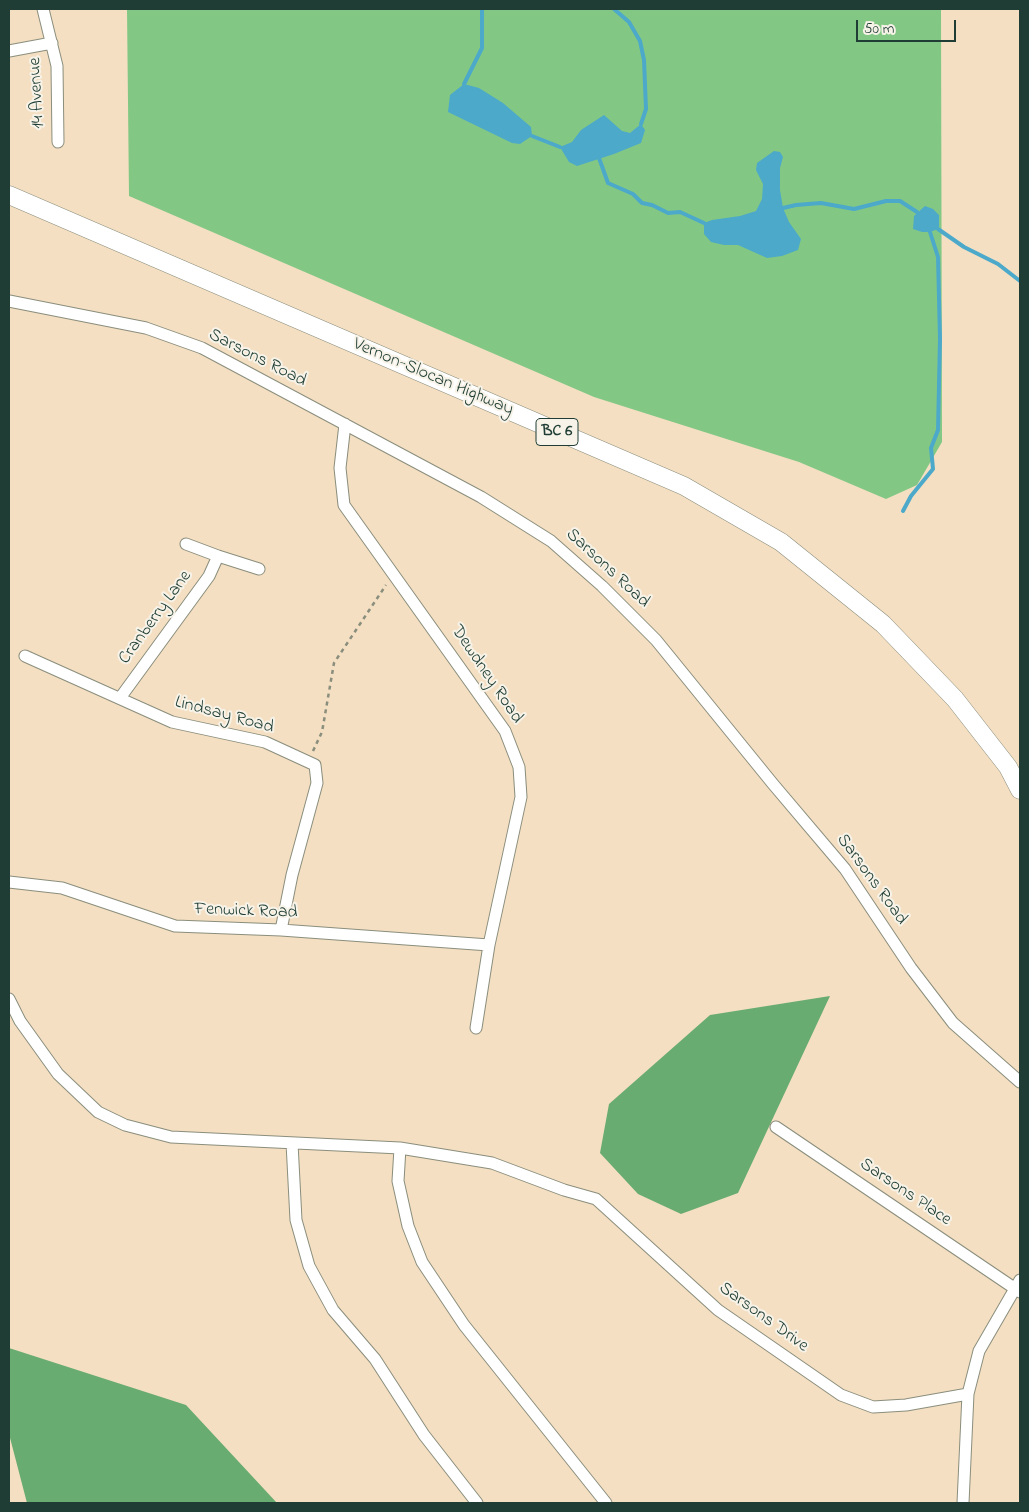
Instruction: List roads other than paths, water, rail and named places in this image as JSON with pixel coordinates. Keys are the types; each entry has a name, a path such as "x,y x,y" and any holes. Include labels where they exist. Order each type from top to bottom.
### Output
{"main road":[{"name":"Vernon-Slocan Highway","path":"9,196 684,486 781,542 890,631 955,699 1008,767 1020,790"}],"street":[{"name":"14 Avenue","path":"43,9 57,66 58,142"},
{"name":"14 Avenue","path":"9,51 52,43"},
{"name":"Sarsons Road","path":"9,301 146,328 202,348 481,497 551,541 602,586 656,640 845,869 912,968 953,1023 1020,1082"},
{"name":"Dewdney Road","path":"345,424 340,468 344,505 505,731 519,767 521,797 489,945 476,1028"},
{"name":"Cranberry Lane","path":"186,544 259,569"},
{"name":"Cranberry Lane","path":"120,698 209,576 218,556"},
{"name":"Lindsay Road","path":"25,656 172,722 265,742 314,764 316,783 292,875 281,930"},
{"name":"Fenwick Road","path":"9,882 62,888 174,926 281,930 489,945"},
{"name":"Sarsons Drive","path":"9,999 20,1021 58,1074 98,1112 125,1125 171,1137 400,1148 492,1163 564,1190 596,1199 718,1310 841,1395 873,1408 906,1405 968,1394"},
{"name":"Sarsons Place","path":"776,1127 1019,1287"},
{"path":"292,1143 296,1220 309,1266 333,1310 375,1359 424,1435 477,1503"},
{"path":"400,1148 398,1181 408,1226 422,1262 464,1325 606,1503"},
{"path":"963,1503 968,1394 979,1351 1019,1287"}],"water":[{"path":"464,84 479,88 503,103 531,127 532,136 520,144 512,143 448,112 450,95"},
{"path":"604,115 622,131 630,133 641,124 645,130 641,143 577,166 569,162 560,147 572,142 581,130"},
{"path":"774,151 780,152 783,157 780,168 780,190 783,208 789,222 801,239 798,250 782,256 767,258 738,245 724,245 711,242 704,234 704,223 756,211 762,199 763,184 756,170 757,163"},
{"path":"925,206 933,209 939,215 938,229 930,232 913,229 914,216"}],"waterway":[{"path":"464,84 482,48 482,9"},
{"path":"614,9 629,22 640,41 644,60 646,109 641,124"},
{"path":"532,136 560,147"},
{"path":"599,158 608,183 633,194 642,203 652,205 668,213 680,212 704,223"},
{"path":"783,208 821,203 854,209 886,201 900,201 917,212"},
{"path":"938,229 964,247 998,264 1020,281"},
{"path":"903,511 911,496 933,469 931,448 938,430 940,339 938,257 930,232"}]}
